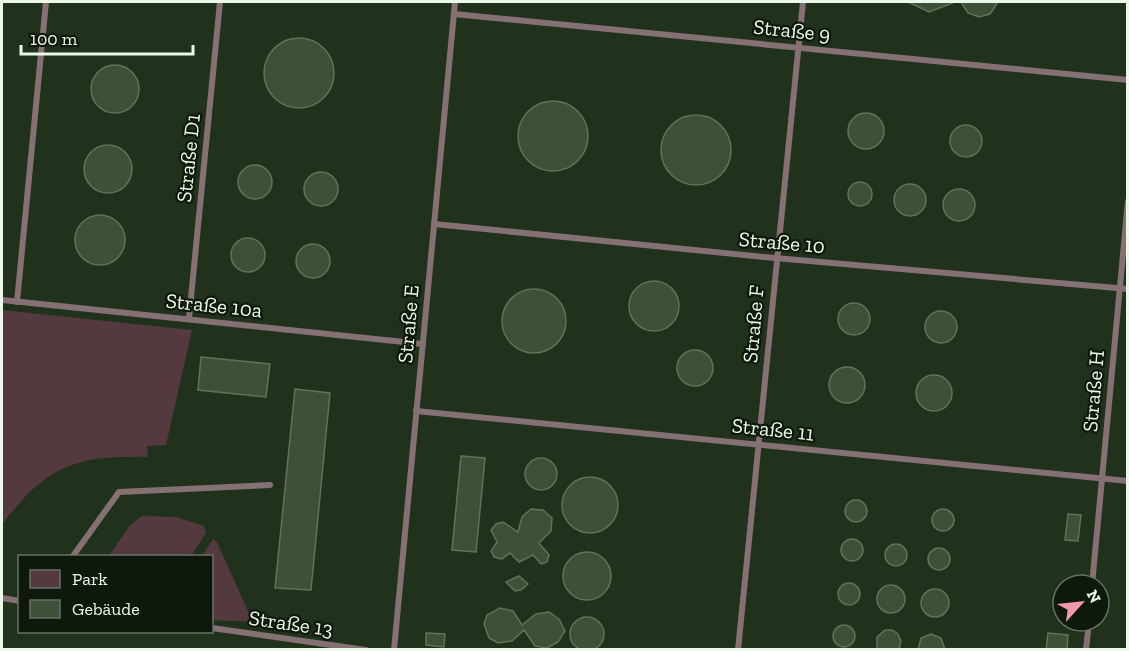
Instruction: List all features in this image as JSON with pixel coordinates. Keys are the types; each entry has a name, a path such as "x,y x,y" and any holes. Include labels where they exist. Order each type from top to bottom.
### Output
{"lane":[{"path":"17,302 46,2"},
{"name":"Straße D1","path":"189,318 220,2"},
{"name":"Straße E","path":"393,650 455,2"},
{"name":"Straße F","path":"738,650 803,2"},
{"name":"Straße 9","path":"454,14 1128,80"},
{"name":"Straße H","path":"1093,573 1128,201"},
{"name":"Straße 10","path":"434,224 776,258 1128,289"},
{"name":"Straße 10a","path":"2,300 423,344"},
{"name":"Straße 11","path":"416,411 1128,481"},
{"path":"74,555 119,492 270,485"},
{"path":"2,598 18,601"},
{"name":"Straße 13","path":"213,628 366,650"},
{"path":"1086,650 1088,633"}],"green space":[{"path":"2,310 192,330 166,445 147,446 148,457 101,458 64,468 33,489 2,525"},
{"path":"142,516 176,517 204,526 206,533 192,555 110,555 130,525"},
{"path":"213,539 217,542 250,616 257,622 213,620 213,555 203,555"}],"building":[{"path":"908,2 955,2 929,12"},
{"path":"961,2 998,2 990,14 979,17 968,13"},
{"path":"306,38 319,44 328,53 332,59 334,73 332,87 324,98 313,106 292,108 274,98 266,87 264,66 274,48 285,40"},
{"path":"110,65 120,65 135,75 139,89 138,98 129,109 120,113 110,113 95,103 91,94 91,84 101,69"},
{"path":"560,101 573,107 582,116 586,122 588,136 586,150 578,161 567,169 546,171 528,161 520,150 518,129 528,111 539,103"},
{"path":"866,113 879,118 884,131 879,144 866,149 853,144 848,131 853,118"},
{"path":"703,115 716,121 725,130 729,136 731,150 729,164 721,175 710,183 689,185 671,175 663,164 661,143 671,125 682,117"},
{"path":"966,125 977,130 982,141 977,152 966,157 955,152 950,141 955,130"},
{"path":"103,145 113,145 128,155 132,169 131,178 122,189 113,193 103,193 88,183 84,174 84,164 94,149"},
{"path":"255,165 267,170 272,182 267,194 255,199 243,194 238,182 243,170"},
{"path":"321,172 333,177 338,189 333,201 321,206 309,201 304,189 309,177"},
{"path":"860,182 869,185 872,194 869,203 860,206 851,203 848,194 851,185"},
{"path":"910,184 921,189 926,200 921,211 910,216 899,211 894,200 899,189"},
{"path":"959,189 970,194 975,205 970,216 959,221 948,216 943,205 948,194"},
{"path":"100,215 109,217 120,226 125,240 123,249 114,260 100,265 91,263 80,254 75,240 77,231 86,220"},
{"path":"248,238 260,243 265,255 260,267 248,272 236,267 231,255 236,243"},
{"path":"313,244 325,249 330,261 325,273 313,278 301,273 296,261 301,249"},
{"path":"649,281 659,281 672,288 679,301 679,311 672,324 659,331 649,331 640,327 633,320 629,311 629,301 633,292 640,285"},
{"path":"528,289 540,289 557,298 564,309 566,321 564,333 557,344 540,353 528,353 516,348 507,339 502,327 502,315 507,303 516,294"},
{"path":"854,303 865,308 870,319 865,330 854,335 843,330 838,319 843,308"},
{"path":"941,311 952,316 957,327 952,338 941,343 930,338 925,327 930,316"},
{"path":"695,350 708,355 713,368 708,381 695,386 682,381 677,368 682,355"},
{"path":"201,357 270,364 266,397 198,390"},
{"path":"847,367 860,372 865,385 860,398 847,403 834,398 829,385 834,372"},
{"path":"934,375 947,380 952,393 947,406 934,411 921,406 916,393 921,380"},
{"path":"295,389 330,393 311,590 275,588"},
{"path":"461,456 485,458 476,552 452,550"},
{"path":"541,458 552,463 557,474 552,485 541,490 530,485 525,474 530,463"},
{"path":"590,477 601,479 610,485 616,494 618,505 616,516 610,525 601,531 590,533 579,531 570,525 564,516 562,505 564,494 570,485 579,479"},
{"path":"856,500 864,503 867,511 864,519 856,522 848,519 845,511 848,503"},
{"path":"531,509 543,510 552,518 551,531 539,543 549,555 547,562 541,564 533,555 519,562 510,553 502,559 494,557 491,551 497,542 491,530 496,524 503,522 518,532 522,517"},
{"path":"943,509 951,512 954,520 951,528 943,531 935,528 932,520 935,512"},
{"path":"1068,514 1081,515 1078,541 1065,540"},
{"path":"852,539 860,542 863,550 860,558 852,561 844,558 841,550 844,542"},
{"path":"896,544 904,547 907,555 904,563 896,566 888,563 885,555 888,547"},
{"path":"939,548 947,551 950,559 947,567 939,570 931,567 928,559 931,551"},
{"path":"582,552 592,552 607,562 611,576 607,590 601,596 592,600 582,600 567,590 563,581 563,571 573,556"},
{"path":"519,576 528,584 521,590 515,591 506,582"},
{"path":"849,583 857,586 860,594 857,602 849,605 841,602 838,594 841,586"},
{"path":"891,585 901,589 905,599 901,609 891,613 881,609 877,599 881,589"},
{"path":"935,589 945,593 949,603 945,613 935,617 925,613 921,603 925,593"},
{"path":"500,608 513,611 522,625 536,614 549,612 559,619 565,631 558,642 547,648 535,646 524,630 512,641 498,643 489,638 484,624 487,615"},
{"path":"587,617 599,622 604,634 599,646 587,651 575,646 570,634 575,622"},
{"path":"844,625 852,628 855,636 852,644 844,647 836,644 833,636 836,628"},
{"path":"885,630 892,630 898,634 901,641 899,650 877,650 877,637"},
{"path":"426,633 445,634 444,647 426,645"},
{"path":"1048,633 1068,635 1067,650 1046,650"},
{"path":"931,634 941,638 945,650 918,650 921,638"}]}
